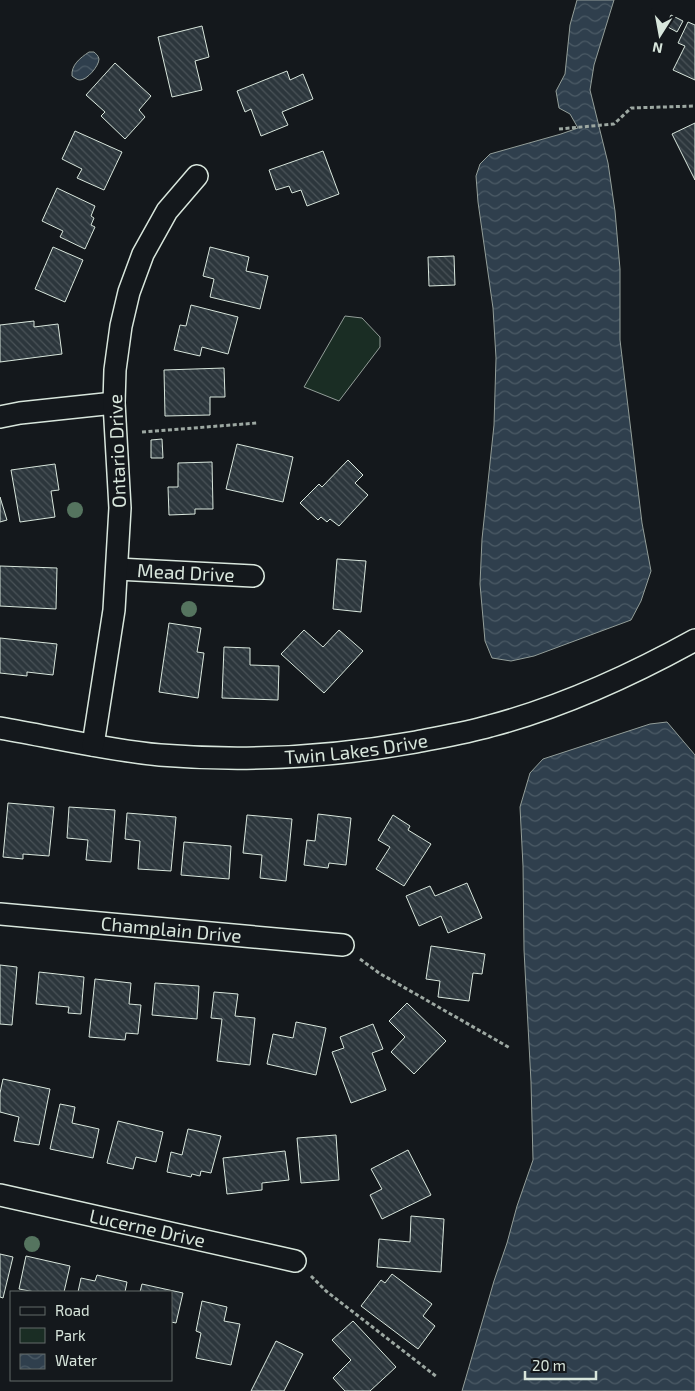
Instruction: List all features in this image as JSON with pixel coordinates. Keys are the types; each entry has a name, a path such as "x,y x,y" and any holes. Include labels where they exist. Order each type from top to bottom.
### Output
{"street":[{"name":"Ontario Drive","path":"93,745 114,610 117,568 120,508 114,403 115,370 121,326 129,292 143,254 167,211 197,176"},
{"path":"0,417 20,413 114,403"},
{"name":"Mead Drive","path":"117,568 253,576"},
{"name":"Twin Lakes Drive","path":"0,728 93,745 159,754 218,758 320,755 421,741 489,727 519,718 626,676 695,640"},
{"name":"Champlain Drive","path":"0,914 343,945"},
{"name":"Lucerne Drive","path":"0,1195 295,1261"}],"path":[{"path":"559,128 614,124 631,108 695,106"},
{"path":"142,432 257,423"},
{"path":"343,945 378,973 510,1048"},
{"path":"295,1261 326,1291 437,1377"}],"green space":[{"path":"345,316 362,318 380,337 380,347 339,401 304,387"}],"water":[{"path":"577,0 614,0 594,65 590,90 608,163 615,211 620,269 620,340 642,523 651,571 641,601 631,620 534,656 511,661 492,658 485,641 480,584 482,539 494,425 496,358 493,308 476,176 480,164 490,154 578,128 570,114 559,108 556,91 565,74 570,25"},
{"path":"89,52 94,52 98,56 97,65 86,78 77,79 72,76 73,68 79,59"},
{"path":"667,722 695,755 695,1391 462,1391 517,1206 533,1160 520,807 530,773 543,759 650,724"}],"building":[{"path":"671,15 683,21 677,32 666,26"},
{"path":"688,22 695,25 695,80 673,70 685,46 678,43"},
{"path":"202,26 209,57 195,61 202,90 172,97 158,37"},
{"path":"115,63 151,96 139,110 145,117 125,139 101,116 105,112 86,95"},
{"path":"287,71 290,80 303,74 313,99 282,112 288,125 261,136 251,109 245,112 237,91"},
{"path":"695,123 695,180 672,134"},
{"path":"75,131 122,152 104,190 77,178 82,169 62,159"},
{"path":"323,151 339,194 307,206 301,190 292,193 289,186 276,190 269,170"},
{"path":"57,188 95,206 91,216 94,218 91,225 95,227 85,249 60,237 63,231 42,221"},
{"path":"53,247 83,260 65,302 35,289"},
{"path":"210,247 249,257 246,271 268,276 260,309 210,297 214,279 203,276"},
{"path":"454,256 455,285 429,286 428,257"},
{"path":"191,305 238,317 228,354 202,347 200,356 174,350 180,325 186,326"},
{"path":"34,321 34,327 58,324 62,354 0,362 0,325"},
{"path":"224,368 225,397 210,397 210,415 165,416 164,370"},
{"path":"162,439 163,458 151,458 151,440"},
{"path":"237,444 293,457 283,502 226,489"},
{"path":"348,460 363,475 355,483 368,495 339,526 330,519 327,522 321,517 318,520 300,503 319,484 322,487"},
{"path":"212,462 213,509 195,509 195,514 169,515 168,487 178,487 178,463"},
{"path":"55,464 59,490 51,491 55,517 20,522 11,470"},
{"path":"0,497 7,520 0,522"},
{"path":"337,559 366,561 361,612 333,609"},
{"path":"0,566 57,568 56,609 0,606"},
{"path":"169,623 201,628 197,652 204,653 198,698 159,692"},
{"path":"304,630 323,647 339,630 363,651 324,693 281,654"},
{"path":"0,638 57,644 53,675 27,672 27,676 0,673"},
{"path":"224,647 250,648 250,665 279,666 278,700 222,698"},
{"path":"8,803 54,807 49,856 23,854 23,859 3,857"},
{"path":"69,807 115,810 111,862 86,860 88,840 67,838"},
{"path":"127,813 176,817 171,871 138,869 140,841 125,839"},
{"path":"318,814 351,818 346,865 329,863 328,868 304,865 307,840 315,841"},
{"path":"247,815 292,819 286,881 260,878 262,855 243,853"},
{"path":"393,815 410,826 408,830 431,844 404,886 376,869 390,847 378,840"},
{"path":"184,842 231,846 229,879 181,875"},
{"path":"467,883 482,918 448,933 441,916 419,926 406,896 430,886 435,896"},
{"path":"431,946 485,954 482,974 473,973 469,1001 438,997 440,981 426,979"},
{"path":"0,965 17,967 12,1025 0,1024"},
{"path":"39,972 84,977 81,1014 68,1013 69,1007 36,1004"},
{"path":"95,979 131,983 129,1004 141,1005 138,1034 126,1033 125,1040 89,1037"},
{"path":"155,983 199,986 197,1019 152,1015"},
{"path":"214,992 238,994 235,1016 255,1018 250,1065 217,1061 222,1019 211,1018"},
{"path":"407,1003 446,1041 414,1074 391,1052 405,1037 389,1021"},
{"path":"296,1022 326,1028 316,1075 267,1064 273,1034 293,1038"},
{"path":"373,1024 383,1049 372,1053 386,1090 351,1103 332,1052 344,1048 340,1037"},
{"path":"3,1079 50,1089 39,1145 14,1141 19,1117 0,1112 0,1093"},
{"path":"60,1104 75,1107 72,1123 99,1129 93,1158 50,1149"},
{"path":"118,1121 163,1132 156,1162 136,1157 133,1169 107,1163"},
{"path":"188,1129 221,1136 211,1173 201,1171 200,1176 192,1174 191,1177 167,1172 171,1152 182,1155"},
{"path":"336,1135 339,1180 301,1183 297,1138"},
{"path":"408,1150 431,1195 382,1219 370,1195 382,1189 371,1169"},
{"path":"285,1151 289,1180 262,1183 262,1190 227,1194 223,1158"},
{"path":"411,1216 444,1219 441,1272 377,1267 379,1239 410,1242"},
{"path":"0,1254 13,1257 3,1298 0,1297"},
{"path":"26,1256 70,1266 64,1291 30,1291 19,1289"},
{"path":"392,1274 432,1304 423,1316 435,1326 418,1349 361,1306 381,1280 385,1283"},
{"path":"97,1275 127,1282 125,1291 78,1291 81,1278 95,1281"},
{"path":"142,1284 183,1293 176,1323 172,1322 172,1291 140,1291"},
{"path":"202,1301 227,1307 224,1321 240,1324 231,1365 196,1358 201,1333 196,1331"},
{"path":"353,1321 396,1367 370,1391 345,1391 333,1378 351,1360 332,1340"},
{"path":"276,1341 303,1354 284,1391 251,1391"}]}
